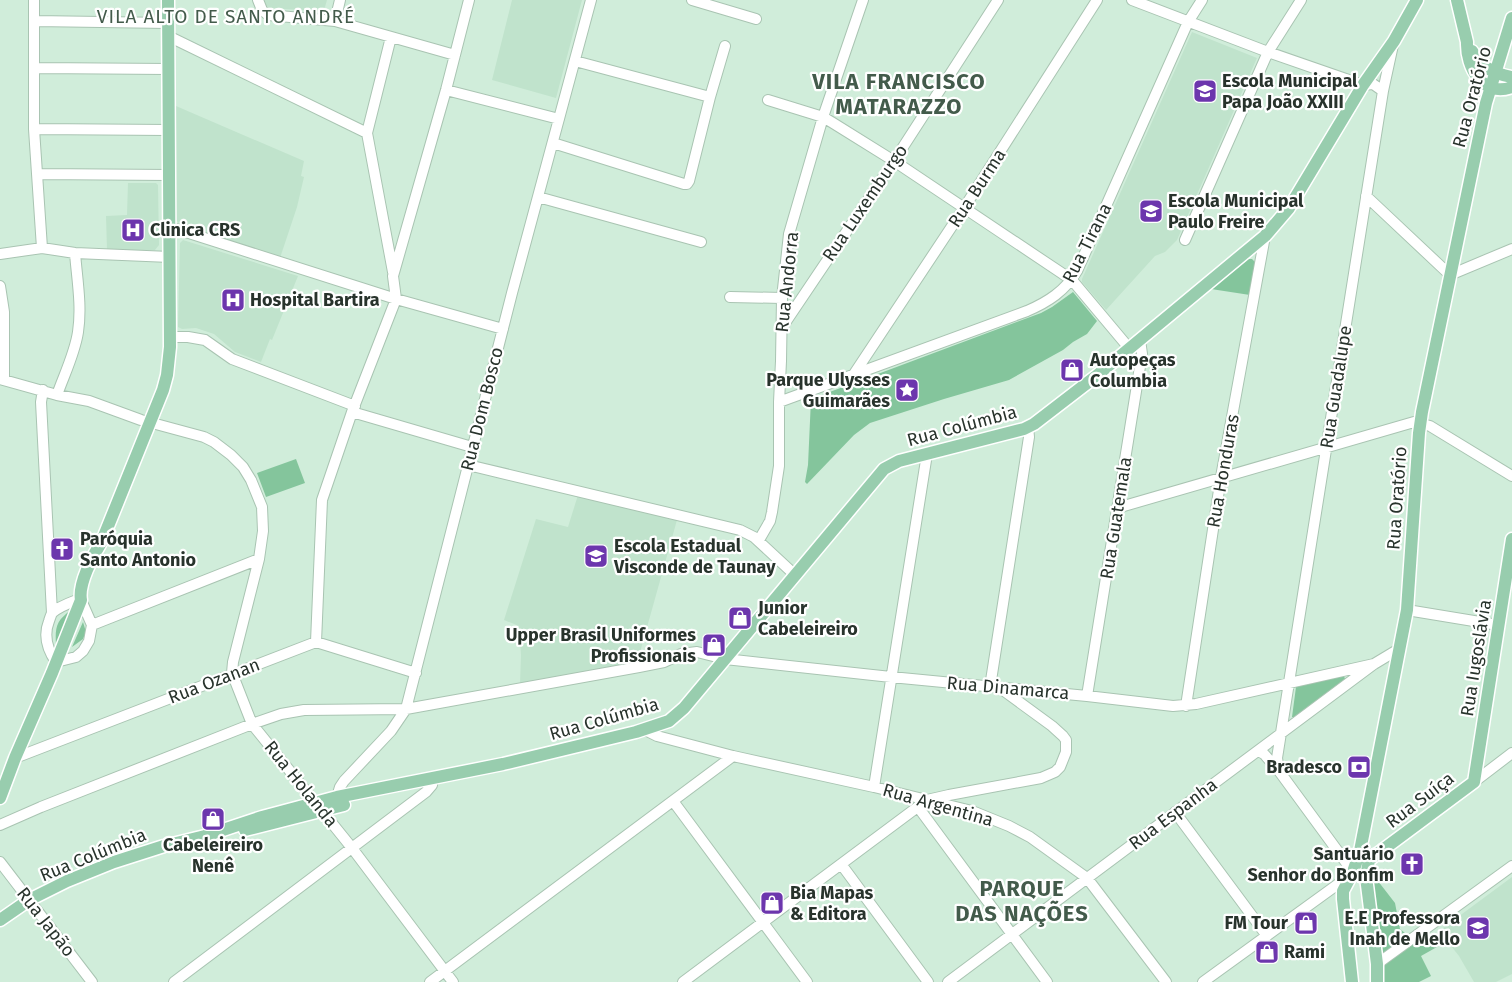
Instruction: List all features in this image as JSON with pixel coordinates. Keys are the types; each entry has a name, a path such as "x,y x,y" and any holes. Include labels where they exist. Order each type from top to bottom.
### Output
{"main road":[{"path":"0,798 97,562 102,541 166,380 170,347 168,0"},
{"name":"Rua Colúmbia","path":"0,920 29,900 67,881 114,862 164,846 205,836 262,817 322,807 646,730 676,716 884,469 899,461 1028,427 1040,420 1095,377 1265,236 1289,208 1363,85 1394,41 1417,0"},
{"path":"1457,0 1467,49 1475,72 1481,81 1491,88 1499,90 1512,87"},
{"name":"Rua Oratório","path":"1352,982 1343,891 1353,872 1360,851 1407,610 1420,422 1473,161 1491,88 1512,18"},
{"path":"1467,42 1478,62 1485,68 1512,77"},
{"name":"Rua Iugoslávia","path":"1474,782 1512,539"},
{"name":"Rua Colúmbia","path":"322,807 337,797 433,781"},
{"name":"Rua Suíça","path":"1369,860 1474,782"},
{"path":"1369,860 1366,876 1378,982"}],"street":[{"path":"34,0 34,129 42,248"},
{"path":"258,0 266,14 274,17 335,21 455,55"},
{"path":"335,21 340,0"},
{"path":"394,276 469,0"},
{"name":"Rua Dom Bosco","path":"337,797 344,781 391,731 406,709 472,447 591,0"},
{"path":"692,0 756,19"},
{"name":"Rua Andorra","path":"758,540 770,521 779,466 780,330 789,234 823,117 863,0"},
{"name":"Rua Luxemburgo","path":"780,330 894,161 998,0"},
{"name":"Rua Burma","path":"854,374 964,208 1097,0"},
{"path":"1132,0 1268,52 1363,85 1373,84 1383,91"},
{"name":"Rua Tirana","path":"778,402 1037,307 1058,294 1072,280 1188,22 1202,0"},
{"path":"1185,240 1268,52 1301,0"},
{"path":"35,21 168,29 368,134"},
{"path":"391,37 368,134 394,276 396,299 353,409 322,500 316,642 416,673"},
{"name":"Rua Guadalupe","path":"1279,771 1278,758 1281,734 1326,447 1383,91 1394,41"},
{"path":"553,143 684,184 689,181 725,46"},
{"path":"575,61 710,97"},
{"path":"35,68 168,69"},
{"path":"446,90 559,119"},
{"path":"768,100 823,117 894,161 1072,280 1134,344"},
{"path":"34,129 169,130"},
{"path":"37,174 170,175"},
{"path":"1366,196 1450,276 1512,249"},
{"path":"538,197 701,242"},
{"path":"170,228 396,299 503,329"},
{"name":"Rua Honduras","path":"1186,706 1221,477 1265,236"},
{"path":"0,254 42,248 75,253 170,257"},
{"path":"57,395 76,344 78,331 79,310 75,253"},
{"path":"0,286 4,312 2,380 57,395 89,401 214,442 232,455 251,480 262,507 263,531 259,559 233,662 232,673"},
{"path":"730,297 782,298"},
{"path":"170,336 188,336 205,340 232,359 353,409 472,447"},
{"name":"Rua Guatemala","path":"1087,696 1142,354 1134,344"},
{"path":"43,390 41,402 52,613 46,636 48,648 56,662 76,657 83,651 89,641 92,625 81,598 64,605 52,613"},
{"path":"1117,508 1409,422 1420,422 1430,426 1512,476"},
{"path":"683,982 927,800 1041,778 1055,772 1060,767 1066,752 1066,740 1063,736 1052,726 995,687 1029,437 1028,427"},
{"path":"874,787 927,454"},
{"path":"468,466 733,527 749,533 795,575"},
{"path":"92,625 259,559"},
{"path":"1407,610 1498,625"},
{"name":"Rua Ozanan","path":"15,758 316,642"},
{"name":"Rua Espanha","path":"948,982 1374,664 1399,649"},
{"name":"Rua Dinamarca","path":"0,826 41,807 281,714 304,710 406,709 664,662 681,654 691,652 725,659 1173,706 1186,706 1374,664"},
{"path":"1345,670 1349,678 1348,684"},
{"name":"Rua Holanda","path":"232,673 252,724 322,807 453,982"},
{"path":"663,723 677,740"},
{"name":"Rua Argentina","path":"646,730 657,736 733,756 874,787 972,812 995,819 1022,832 1087,878 1166,982"},
{"path":"1258,751 1264,754 1279,771 1353,872"},
{"path":"715,769 720,752"},
{"name":"Rua Suíça","path":"1474,782 1512,753"},
{"path":"430,982 733,756"},
{"path":"174,982 426,792 433,781"},
{"path":"672,801 807,982"},
{"path":"918,808 1047,982"},
{"path":"1175,812 1267,936"},
{"name":"Rua Suíça","path":"1203,982 1369,860"},
{"name":"Rua Japão","path":"0,862 92,982"},
{"path":"841,864 928,982"},
{"path":"1377,964 1512,866"}],"shaded area":[{"path":"263,0 327,0 325,7 317,11 269,8"},
{"path":"512,0 582,0 556,98 492,80"},
{"path":"1192,32 1257,58 1177,240 1165,252 1155,256 1106,310 1082,282 1082,279"},
{"path":"176,106 304,161 301,176 304,177 297,207 280,258 182,227 176,220"},
{"name":"Clinica CRS","path":"128,183 156,183 158,185 159,245 155,250 107,250 106,216 127,215"},
{"name":"Hospital Bartira","path":"183,240 298,276 261,362 235,352 214,334 196,328 182,329 178,327 180,243"},
{"path":"578,495 677,520 637,663 520,684 519,626 504,620 536,519 568,527"},
{"name":"E.E Professora Inah de Mello","path":"1512,877 1512,974 1496,982 1474,982 1459,956 1439,931"}],"green space":[{"path":"1247,259 1252,259 1255,262 1250,295 1211,289"},
{"name":"Parque Ulysses Guimarães","path":"1073,292 1097,321 1087,334 1063,350 1009,380 870,423 854,435 807,484 805,482 808,465 811,399 1041,313"},
{"path":"296,459 305,483 266,497 257,473"},
{"path":"71,610 56,645 59,621"},
{"path":"83,622 86,632 83,639 72,647"},
{"path":"1344,676 1345,679 1292,717 1296,687"},
{"path":"1371,872 1395,903 1400,929 1420,945 1436,934 1444,943 1421,956 1431,976 1419,982 1383,982"}],"place":[{"name":"Escola Municipal Papa João XXIII","path":"1205,91"},
{"name":"Escola Municipal Paulo Freire","path":"1151,211"},
{"name":"Clinica CRS","path":"133,230"},
{"name":"Hospital Bartira","path":"233,300"},
{"name":"Autopeças Columbia","path":"1072,370"},
{"name":"Parque Ulysses Guimarães","path":"907,390"},
{"name":"Paróquia Santo Antonio","path":"62,549"},
{"name":"Escola Estadual Visconde de Taunay","path":"596,556"},
{"name":"Junior Cabeleireiro","path":"740,618"},
{"name":"Upper Brasil Uniformes Profissionais","path":"714,645"},
{"name":"Bradesco","path":"1359,767"},
{"name":"Cabeleireiro Nenê","path":"213,819"},
{"name":"Santuário Senhor do Bonfim","path":"1412,864"},
{"name":"Bia Mapas & Editora","path":"772,903"},
{"name":"FM Tour","path":"1306,923"},
{"name":"E.E Professora Inah de Mello","path":"1478,928"},
{"name":"Rami","path":"1267,952"}],"district":[{"name":"VILA ALTO DE SANTO ANDRÉ","path":"226,16"},
{"name":"VILA FRANCISCO MATARAZZO","path":"899,94"},
{"name":"PARQUE DAS NAÇÕES","path":"1022,900"}]}
